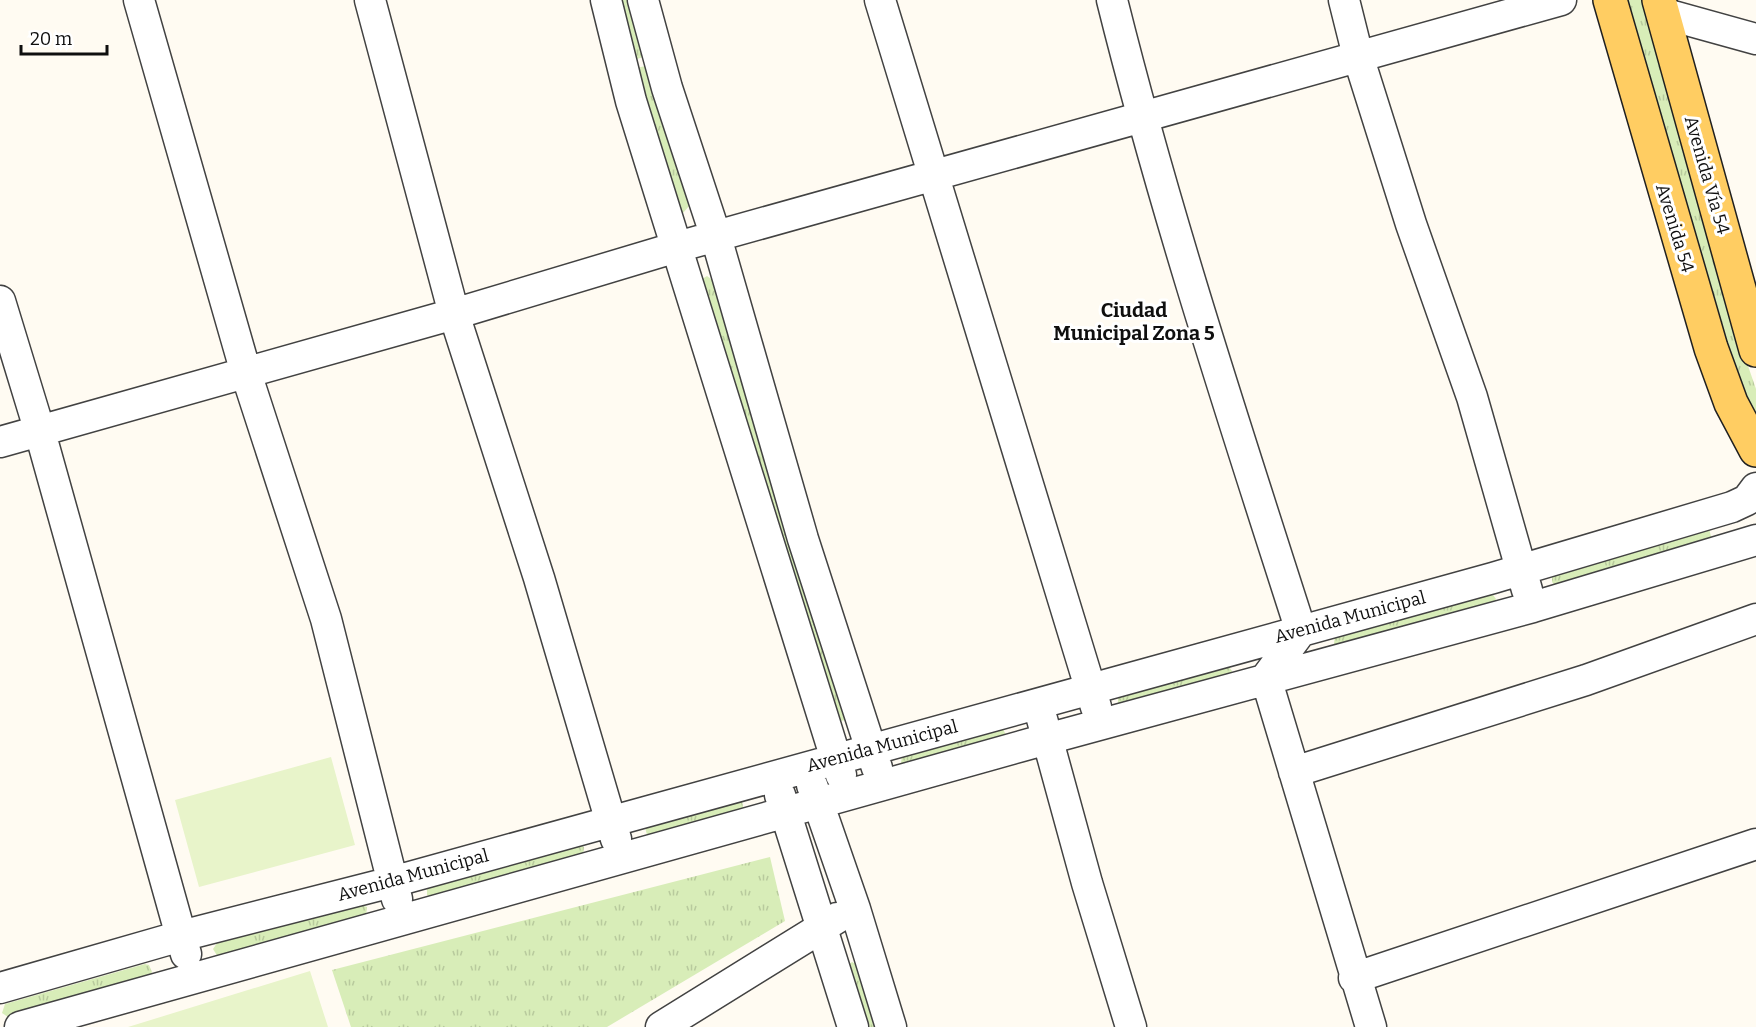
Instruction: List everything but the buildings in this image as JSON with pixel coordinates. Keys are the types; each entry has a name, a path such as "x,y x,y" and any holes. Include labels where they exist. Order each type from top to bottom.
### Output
{"main road":[{"name":"Avenida 54","path":"1610,0 1711,348 1731,403 1756,450"},
{"name":"Avenida Vía 54","path":"1660,6 1756,350"}],"street":[{"path":"139,0 246,373 326,619 403,919"},
{"path":"370,0 454,314 539,578 621,859"},
{"path":"606,0 631,101 847,795"},
{"path":"643,0 667,88 716,237 803,539 882,785"},
{"path":"880,0 1091,688 1100,725"},
{"path":"1112,0 1142,119 1196,304 1301,631 1266,678 1354,978 1371,1027"},
{"path":"1344,0 1358,56 1411,224 1473,397 1533,607"},
{"path":"0,442 454,314 677,247 1142,119 1561,0"},
{"path":"1660,6 1756,39"},
{"path":"0,301 40,432 193,978"},
{"name":"Avenida Municipal","path":"0,988 181,936 392,882 1521,570 1732,507 1747,500 1756,488"},
{"name":"Avenida Municipal","path":"20,1027 1266,678 1533,607 1756,540"},
{"path":"1294,772 1586,680 1756,619"},
{"path":"1037,704 1087,883 1131,1027"},
{"path":"806,766 855,909 891,1027"},
{"path":"775,775 785,814 853,1027"},
{"path":"1354,978 1756,844"},
{"path":"662,1027 821,927 855,909"}],"green space":[{"path":"615,0 632,0 646,56 631,61"},
{"path":"1623,0 1643,0 1682,149 1738,337 1756,389 1756,423 1743,399"},
{"path":"649,65 690,205 683,213 678,211 633,69"},
{"path":"707,276 715,282 846,720 840,721 835,717 699,281"},
{"path":"1709,528 1712,541 1555,585 1552,582 1552,575"},
{"path":"1491,592 1496,599 1494,603 1338,648 1334,644 1335,634"},
{"path":"1228,665 1233,673 1231,677 1121,706 1118,704 1118,694"},
{"path":"1002,727 1006,735 905,765 901,763 902,756"},
{"path":"331,757 355,845 199,887 175,800"},
{"path":"742,801 744,811 648,839 645,827"},
{"path":"581,845 584,847 583,856 430,897 427,895 427,886"},
{"path":"770,857 785,921 607,1027 351,1027 332,970"},
{"path":"358,904 367,907 366,916 218,957 213,949 217,943"},
{"path":"852,962 858,965 877,1027 863,1027 848,965"},
{"path":"145,964 149,965 152,972 149,979 8,1017 2,1013 5,1004"},
{"path":"310,971 328,1027 128,1027"}],"district":[{"name":"Ciudad Municipal Zona 5","path":"1134,322"}]}
